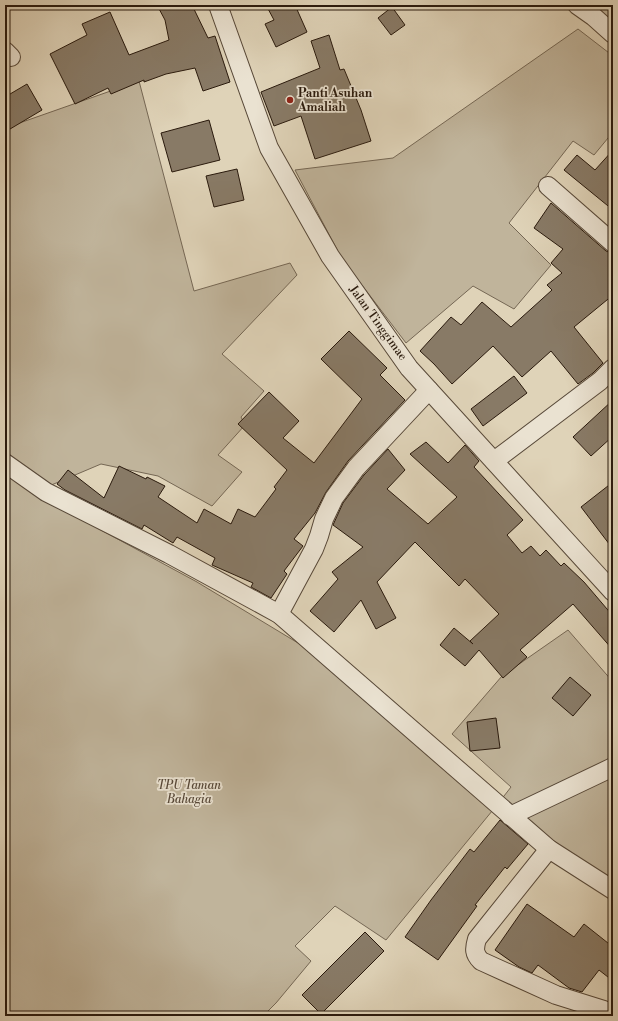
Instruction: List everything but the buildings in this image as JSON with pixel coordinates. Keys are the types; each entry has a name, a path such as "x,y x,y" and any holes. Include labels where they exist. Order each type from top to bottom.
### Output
{"street":[{"name":"Jalan Tinggimae","path":"218,5 269,148 330,256 410,368 613,592"},
{"path":"576,5 594,17 613,34"},
{"path":"548,186 613,243"},
{"path":"494,461 600,381 613,368"},
{"path":"279,614 314,549 320,536 324,519 334,498 356,468 429,390"},
{"path":"5,463 46,492 169,554 279,614 549,849 613,890"},
{"path":"510,816 613,767"},
{"path":"549,849 477,939 475,950 477,956 481,961 556,995 605,1009"}],"green space":[{"path":"589,5 613,5 613,24"},
{"path":"578,29 613,56 613,132 594,155 573,141 509,223 551,265 514,309 473,286 406,343 342,259 295,170 393,158"},
{"name":"TPU Taman Bahagia","path":"139,81 194,291 290,263 297,275 222,354 264,391 241,417 245,425 218,455 242,472 212,506 158,476 101,464 49,486 40,497 197,582 303,646 497,805 386,940 335,906 295,946 311,961 276,1003 263,1016 5,1016 5,124 11,126"},
{"path":"568,630 613,682 613,892 497,805 511,787 452,734 502,676"}],"place":[{"name":"Panti Asuhan Amaliah","path":"290,100"}]}
